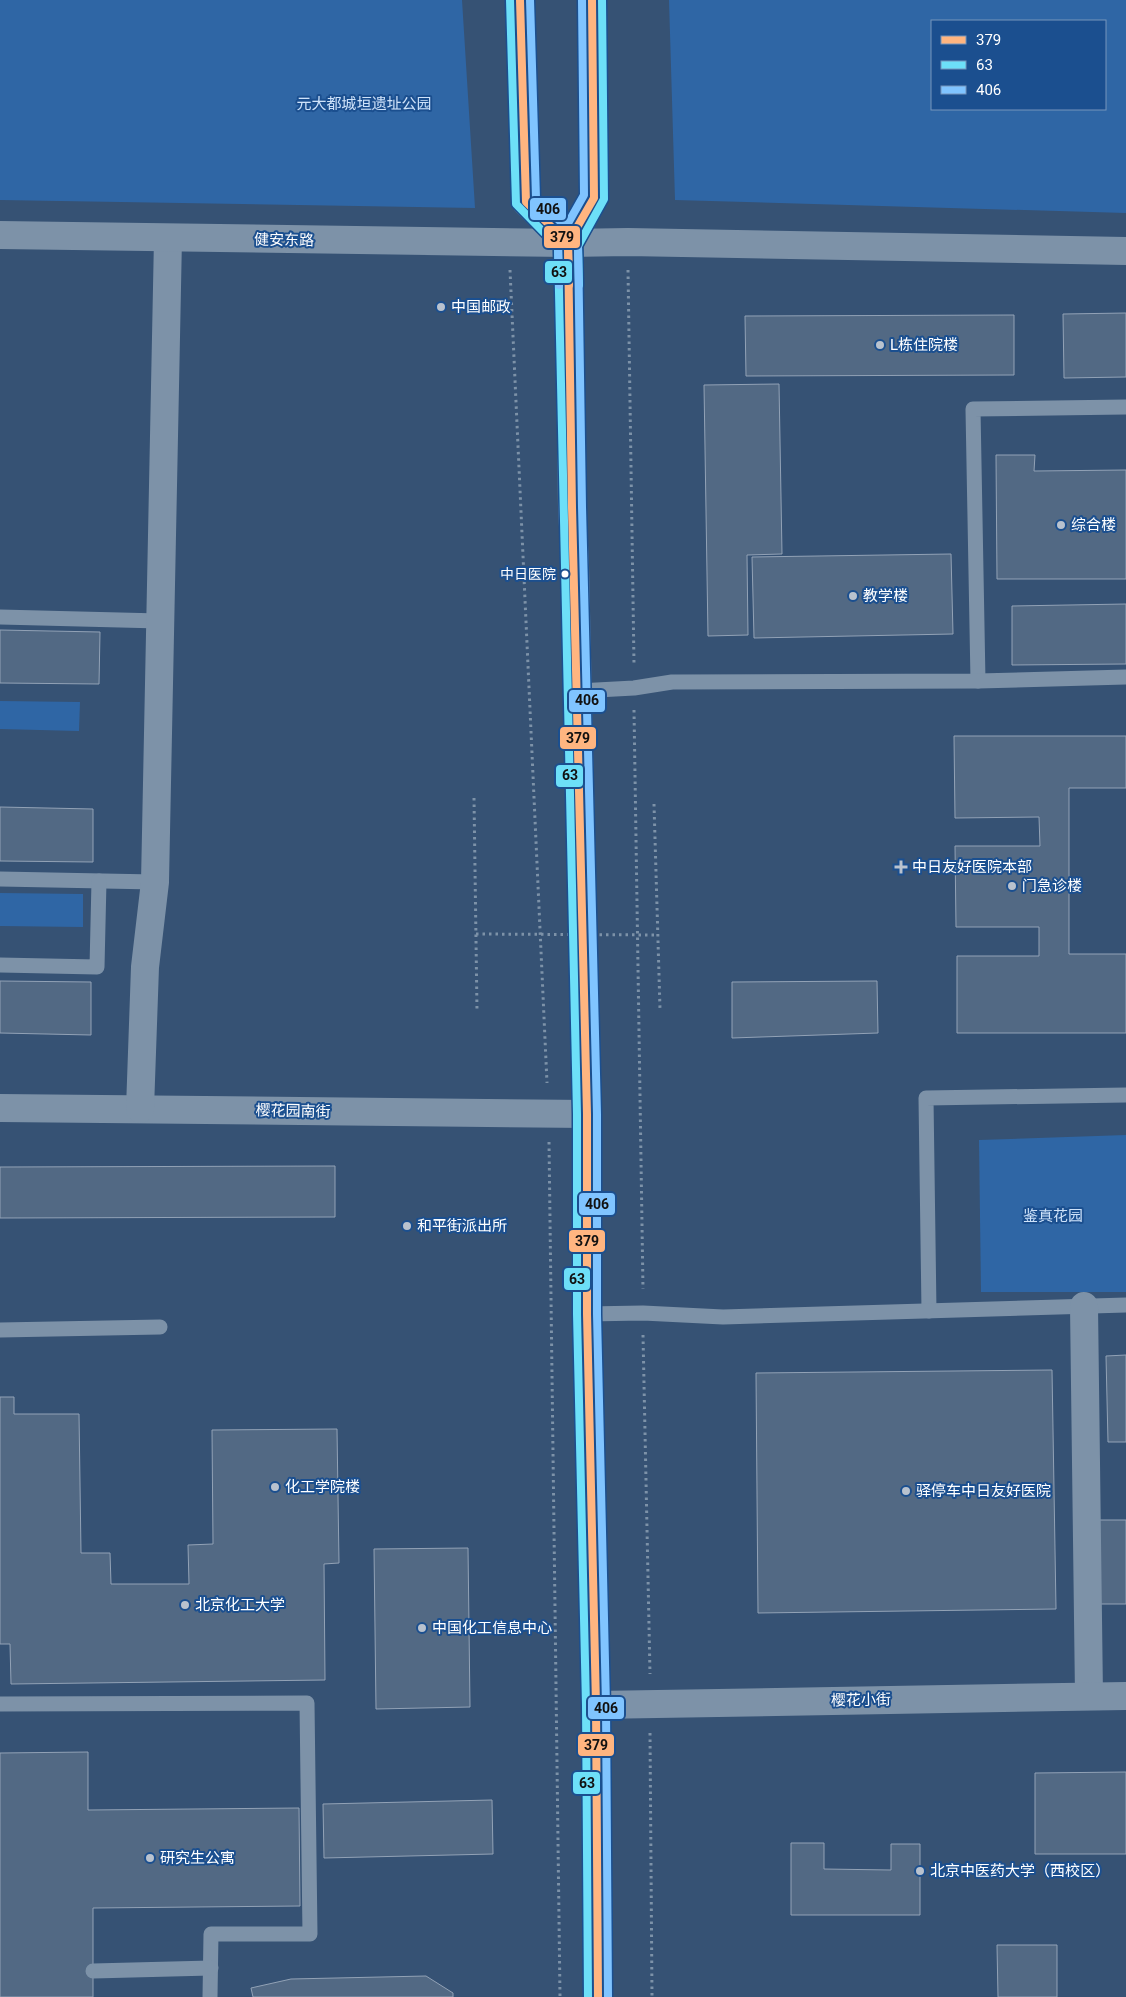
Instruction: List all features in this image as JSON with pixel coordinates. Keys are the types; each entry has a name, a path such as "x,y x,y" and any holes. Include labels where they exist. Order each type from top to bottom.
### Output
{"street":[{"path":"520,0 526,202 568,243"},
{"path":"592,0 594,198 568,243 572,507 587,1114 587,1314 596,1705 598,1997"},
{"name":"健安东路","path":"0,235 509,243 628,242 1126,252"},
{"path":"140,1109 145,966 155,882 168,238"},
{"name":"樱花园南街","path":"0,1108 587,1114"},
{"path":"1084,1306 1089,1696"},
{"name":"樱花小街","path":"596,1705 1126,1696"}],"lane":[{"path":"978,681 973,410 1126,407"},
{"path":"0,617 160,621"},
{"path":"578,691 634,688 672,682 978,681 1126,677"},
{"path":"0,879 155,882"},
{"path":"0,965 96,967 99,880"},
{"path":"929,1311 926,1098 1126,1095"},
{"path":"587,1314 643,1313 723,1318 1126,1305"},
{"path":"0,1330 160,1327"},
{"path":"0,1704 307,1703 310,1934 211,1934 210,1997"},
{"path":"93,1971 211,1968"}],"path":[{"path":"628,242 650,1704 652,1997"},
{"path":"509,243 548,1113 560,1997"},
{"path":"474,798 477,1011"},
{"path":"654,804 660,1009"},
{"path":"476,934 658,936"}],"green space":[{"name":"元大都城垣遗址公园","path":"0,0 462,0 475,208 0,200"},
{"path":"669,0 1126,0 1126,213 675,200"},
{"path":"0,701 80,702 79,731 0,729"},
{"path":"0,893 83,894 83,927 0,926"},
{"name":"鉴真花园","path":"1126,1135 1126,1292 981,1292 979,1140"}],"building":[{"path":"1126,313 1126,377 1064,378 1063,314"},
{"name":"L栋住院楼","path":"1014,315 1014,375 746,376 745,316"},
{"path":"779,384 782,554 747,555 748,635 708,636 704,385"},
{"name":"综合楼","path":"996,455 1035,455 1034,471 1126,470 1126,579 997,579"},
{"name":"教学楼","path":"951,554 953,634 754,638 752,557"},
{"path":"1126,604 1126,664 1012,665 1012,606"},
{"path":"0,630 100,632 99,684 0,683"},
{"name":"门急诊楼","path":"954,736 1126,736 1126,788 1069,788 1069,954 1126,954 1126,1033 957,1033 957,956 1039,956 1039,927 956,927 955,846 1040,846 1039,817 955,818"},
{"path":"0,807 93,809 93,862 0,861"},
{"path":"0,981 91,982 91,1035 0,1033"},
{"path":"877,981 878,1033 732,1038 732,982"},
{"path":"335,1166 335,1217 0,1218 0,1167"},
{"path":"1126,1355 1126,1442 1108,1442 1106,1356"},
{"name":"驿停车中日友好医院","path":"1052,1370 1056,1609 758,1613 756,1373"},
{"name":"化工学院楼","path":"0,1397 14,1397 14,1414 79,1414 81,1553 110,1553 111,1584 189,1584 188,1545 213,1544 212,1430 337,1429 339,1563 324,1564 325,1680 11,1684 10,1644 0,1644"},
{"path":"1092,1520 1126,1520 1126,1604 1094,1604"},
{"name":"中国化工信息中心","path":"468,1548 470,1707 376,1709 374,1549"},
{"name":"研究生公寓","path":"88,1752 88,1810 299,1808 300,1906 93,1908 93,1997 0,1997 0,1753"},
{"path":"1126,1772 1126,1854 1035,1854 1035,1773"},
{"path":"492,1800 493,1854 324,1858 323,1804"},
{"path":"791,1843 824,1843 824,1869 891,1870 891,1844 920,1844 920,1915 791,1915"},
{"path":"997,1945 1057,1945 1057,1997 998,1997"},
{"path":"426,1976 453,1993 453,1997 253,1997 251,1988 291,1979"}],"transit line":[{"name":"63","path":"510,0 516,204 558,247 577,1114 577,1314 586,1705 588,1997"},
{"name":"379","path":"520,0 526,202 568,243 572,507 587,1114 587,1314 596,1705 598,1997"},
{"name":"406","path":"530,0 536,198 575,236 578,243 582,507 597,1114 597,1314 606,1705 608,1997"},
{"name":"406","path":"559,285 558,241 584,195 582,0"},
{"name":"379","path":"569,285 568,243 594,198 592,0"},
{"name":"63","path":"579,285 578,246 604,199 602,0"}],"place":[{"name":"中国邮政","path":"441,307"},
{"name":"L栋住院楼","path":"880,345"},
{"name":"综合楼","path":"1061,525"},
{"name":"中日医院","path":"565,574"},
{"name":"教学楼","path":"853,596"},
{"name":"中日友好医院本部","path":"901,867"},
{"name":"门急诊楼","path":"1012,886"},
{"name":"和平街派出所","path":"407,1226"},
{"name":"化工学院楼","path":"275,1487"},
{"name":"驿停车中日友好医院","path":"906,1491"},
{"name":"北京化工大学","path":"185,1605"},
{"name":"中国化工信息中心","path":"422,1628"},
{"name":"研究生公寓","path":"150,1858"},
{"name":"北京中医药大学（西校区）","path":"920,1871"}]}
